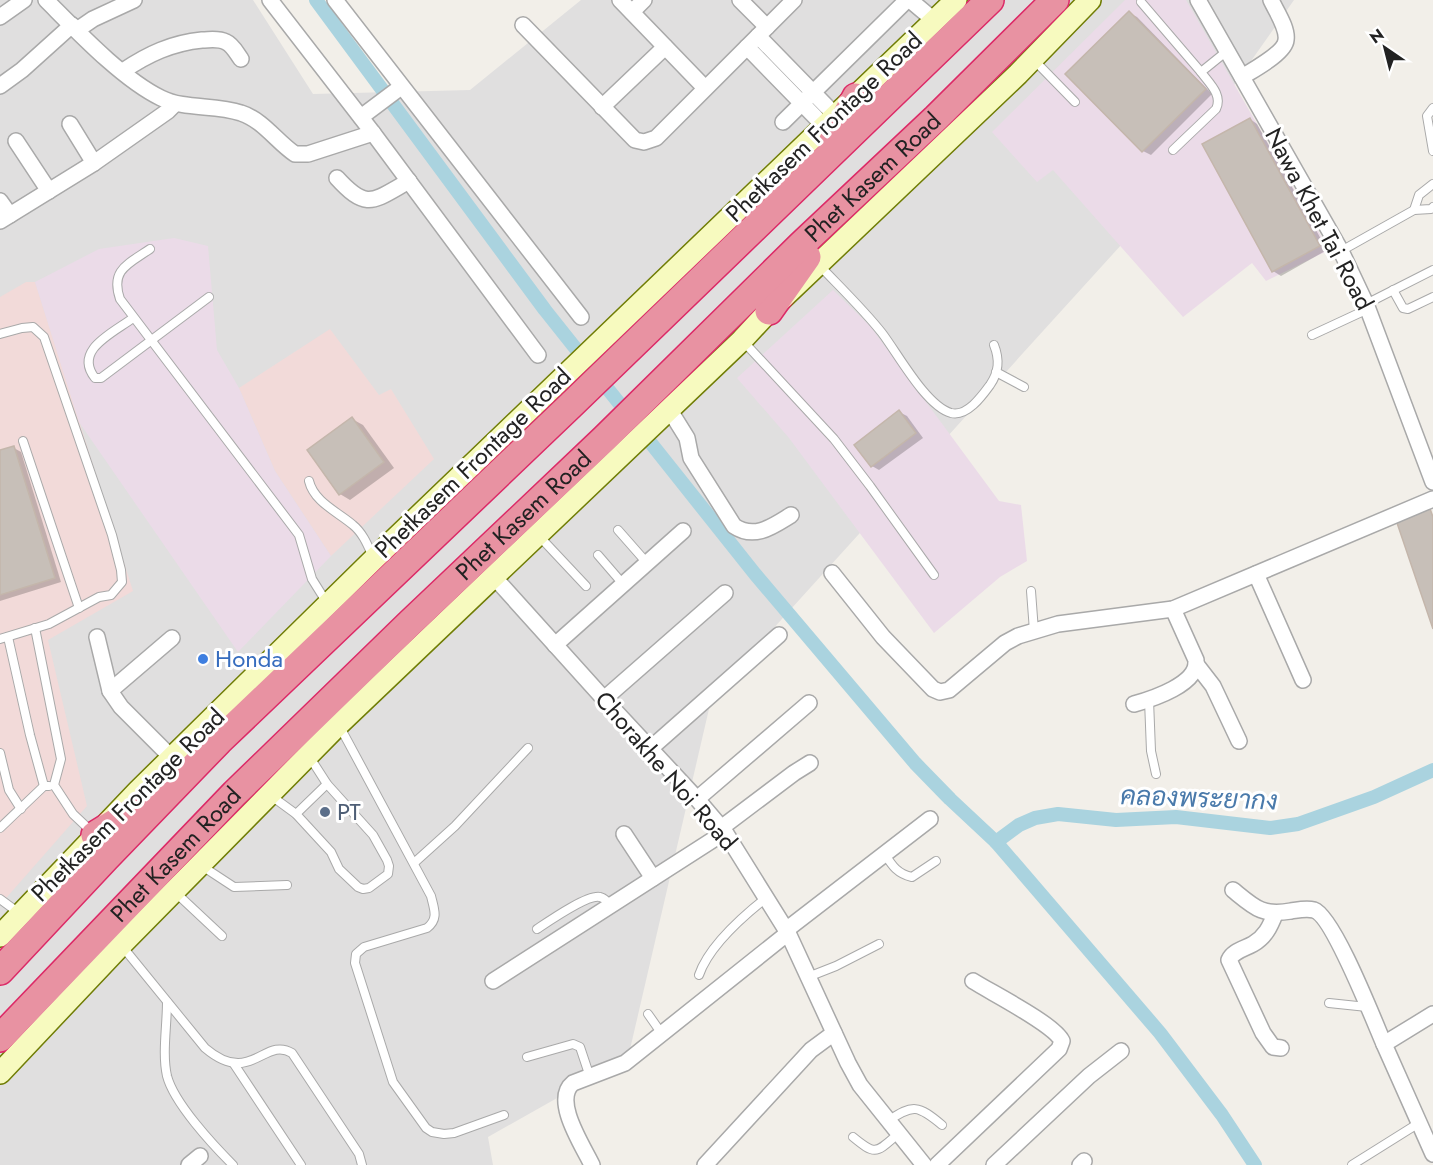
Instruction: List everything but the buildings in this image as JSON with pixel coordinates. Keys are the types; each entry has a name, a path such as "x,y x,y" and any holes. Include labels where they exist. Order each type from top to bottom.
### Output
{"highway":[{"name":"Phet Kasem Road","path":"0,971 219,741 571,405 604,356 814,169 990,0"},
{"name":"Phet Kasem Road","path":"0,1038 235,793 410,623 660,407 835,213 944,111 1055,0"},
{"path":"814,169 840,129 856,97"},
{"path":"769,311 819,240 835,213"},
{"path":"95,835 177,785"}],"main road":[{"name":"Phetkasem Frontage Road","path":"0,936 95,835 172,758 555,384 604,356 831,122 956,0"},
{"path":"660,407 742,340 769,311 1033,59 1090,0"},
{"path":"0,1073 121,945 308,754 538,535 610,449"}],"street":[{"path":"0,17 24,0"},
{"path":"0,86 74,28 134,0"},
{"path":"270,0 366,113 373,133 538,355"},
{"path":"335,0 397,90 581,317"},
{"path":"620,0 705,88"},
{"path":"632,12 644,0"},
{"path":"740,0 758,37 807,98 831,122"},
{"path":"523,25 635,140 644,142 656,138 794,0"},
{"path":"783,122 908,0 934,21"},
{"name":"Nawa Khet Tai Road","path":"1198,0 1341,251 1367,307 1429,458 1433,482"},
{"path":"1242,77 1266,61 1285,44 1287,39 1271,0"},
{"path":"57,4 74,28 151,92 175,104 243,113 271,132 295,154 308,154 373,133"},
{"path":"123,71 138,61 177,43 215,39 230,44 241,60"},
{"path":"602,107 665,47"},
{"path":"366,113 397,90"},
{"path":"0,201 5,218 94,162 175,104"},
{"path":"70,124 94,162"},
{"path":"16,141 49,191"},
{"path":"337,177 351,192 364,200 375,198 409,181"},
{"path":"660,407 687,438 691,458 734,526 740,531 751,533 762,531 791,515"},
{"path":"832,573 883,637 933,689 940,693 949,690 1005,643 1017,636 1058,624 1173,609 1433,499"},
{"path":"555,645 683,531"},
{"path":"1256,574 1303,680"},
{"name":"Chorakhe Noi Road","path":"495,578 723,830 787,932 860,1085 924,1165"},
{"path":"604,699 724,593"},
{"path":"1173,609 1196,664 1213,686 1239,741"},
{"path":"651,748 779,635"},
{"path":"97,637 110,692 172,758"},
{"path":"110,692 172,638"},
{"path":"1141,702 1175,688 1189,676 1196,664"},
{"path":"697,799 809,703"},
{"path":"493,981 611,906 723,830 794,773 810,763"},
{"path":"592,1165 568,1117 565,1093 573,1083 625,1063 930,819"},
{"path":"624,834 653,878"},
{"path":"1233,890 1262,912 1275,914 1307,909 1319,912 1326,919 1342,949 1433,1154"},
{"path":"1275,914 1265,935 1255,944 1232,954 1229,960 1263,1033 1273,1047 1281,1048"},
{"path":"937,1165 1059,1049 1062,1041 1059,1035 1040,1020 973,981"},
{"path":"1384,1044 1433,1014"},
{"path":"705,1165 812,1050 834,1033"},
{"path":"993,1165 1089,1076 1121,1051"}],"lane":[{"path":"1141,2 1201,72 1218,96 1219,102 1216,109 1173,150"},
{"path":"1201,72 1227,51"},
{"path":"1033,59 1075,102"},
{"path":"1433,108 1427,116 1433,151"},
{"path":"1414,210 1419,195 1433,184"},
{"path":"1341,251 1414,210 1433,207"},
{"path":"150,249 124,267 117,279 116,288 120,300 299,535 312,579 328,604"},
{"path":"818,264 882,333 927,395 943,409 953,414 975,403 989,386 996,372 999,356 994,345"},
{"path":"1312,335 1433,270"},
{"path":"1393,290 1404,308 1408,309 1433,297"},
{"path":"133,318 93,348 88,355 87,365 94,378 101,378 209,297"},
{"path":"0,334 33,327 44,336 112,536 121,570 122,582 111,595 99,597 49,624 4,638 44,786"},
{"path":"742,340 834,440 934,574"},
{"path":"996,372 1024,387"},
{"path":"23,441 79,608"},
{"path":"309,482 310,488 319,498 354,525 364,538 374,559"},
{"path":"618,530 647,563"},
{"path":"538,535 586,586"},
{"path":"598,555 623,584"},
{"path":"1031,591 1034,631"},
{"path":"35,628 61,759 54,785 73,814 95,835"},
{"path":"1141,702 1156,774"},
{"path":"338,725 414,863 431,896 436,915 432,924 427,928 364,947 356,954 355,963 393,1082 418,1120 432,1132 454,1133 504,1115"},
{"path":"414,863 455,826 528,748"},
{"path":"0,753 9,790 21,809"},
{"path":"269,794 296,814 331,852 339,869 358,887 369,888 388,874 387,860 373,835 327,784 308,754"},
{"path":"296,814 327,784"},
{"path":"0,828 44,786 54,785"},
{"path":"885,854 892,867 912,877 936,861"},
{"path":"200,864 234,887 287,885"},
{"path":"174,891 222,936"},
{"path":"537,928 596,896 604,898 611,906"},
{"path":"699,975 702,965 717,945 766,898"},
{"path":"0,899 20,914"},
{"path":"808,977 836,966 879,944"},
{"path":"121,945 204,1048 218,1060 234,1064 248,1063 276,1049 284,1048 292,1053 359,1154 362,1165"},
{"path":"167,1002 166,1062 167,1076 172,1089 203,1133 233,1165"},
{"path":"1329,1003 1367,1007"},
{"path":"648,1014 662,1034"},
{"path":"527,1057 573,1044 580,1047 590,1077"},
{"path":"234,1064 302,1165"},
{"path":"888,1121 912,1108 929,1115 942,1125"},
{"path":"1352,1165 1419,1123"},
{"path":"853,1137 868,1149 879,1150 898,1134"}],"shaded area":[{"path":"0,0 253,0 313,94 470,90 581,0 1294,0 1122,244 712,696 628,1058 488,1137 493,1165 0,1165"},
{"path":"1125,0 1186,0 1329,250 1266,281 1252,263 1183,317 1053,170 1037,182 992,132"},
{"path":"174,238 208,246 217,350 239,388 275,471 331,556 238,652 79,422 35,282 99,249"},
{"path":"26,282 35,282 133,591 48,640 87,806 0,905 0,297"},
{"path":"833,290 870,326 999,501 1021,505 1027,561 1000,577 934,633 789,438 737,378"},
{"path":"330,329 379,395 391,389 434,459 331,556 275,471 239,388"}],"waterway":[{"path":"316,0 545,310 755,574 915,763 996,842 1160,1033 1222,1115 1255,1165"},
{"name":"คลองพระยากง","path":"996,842 1019,825 1035,818 1058,814 1116,820 1176,817 1270,828 1298,824 1374,797 1433,770"}],"place":[{"name":"Honda","path":"203,659"},
{"name":"PT","path":"325,812"}]}
